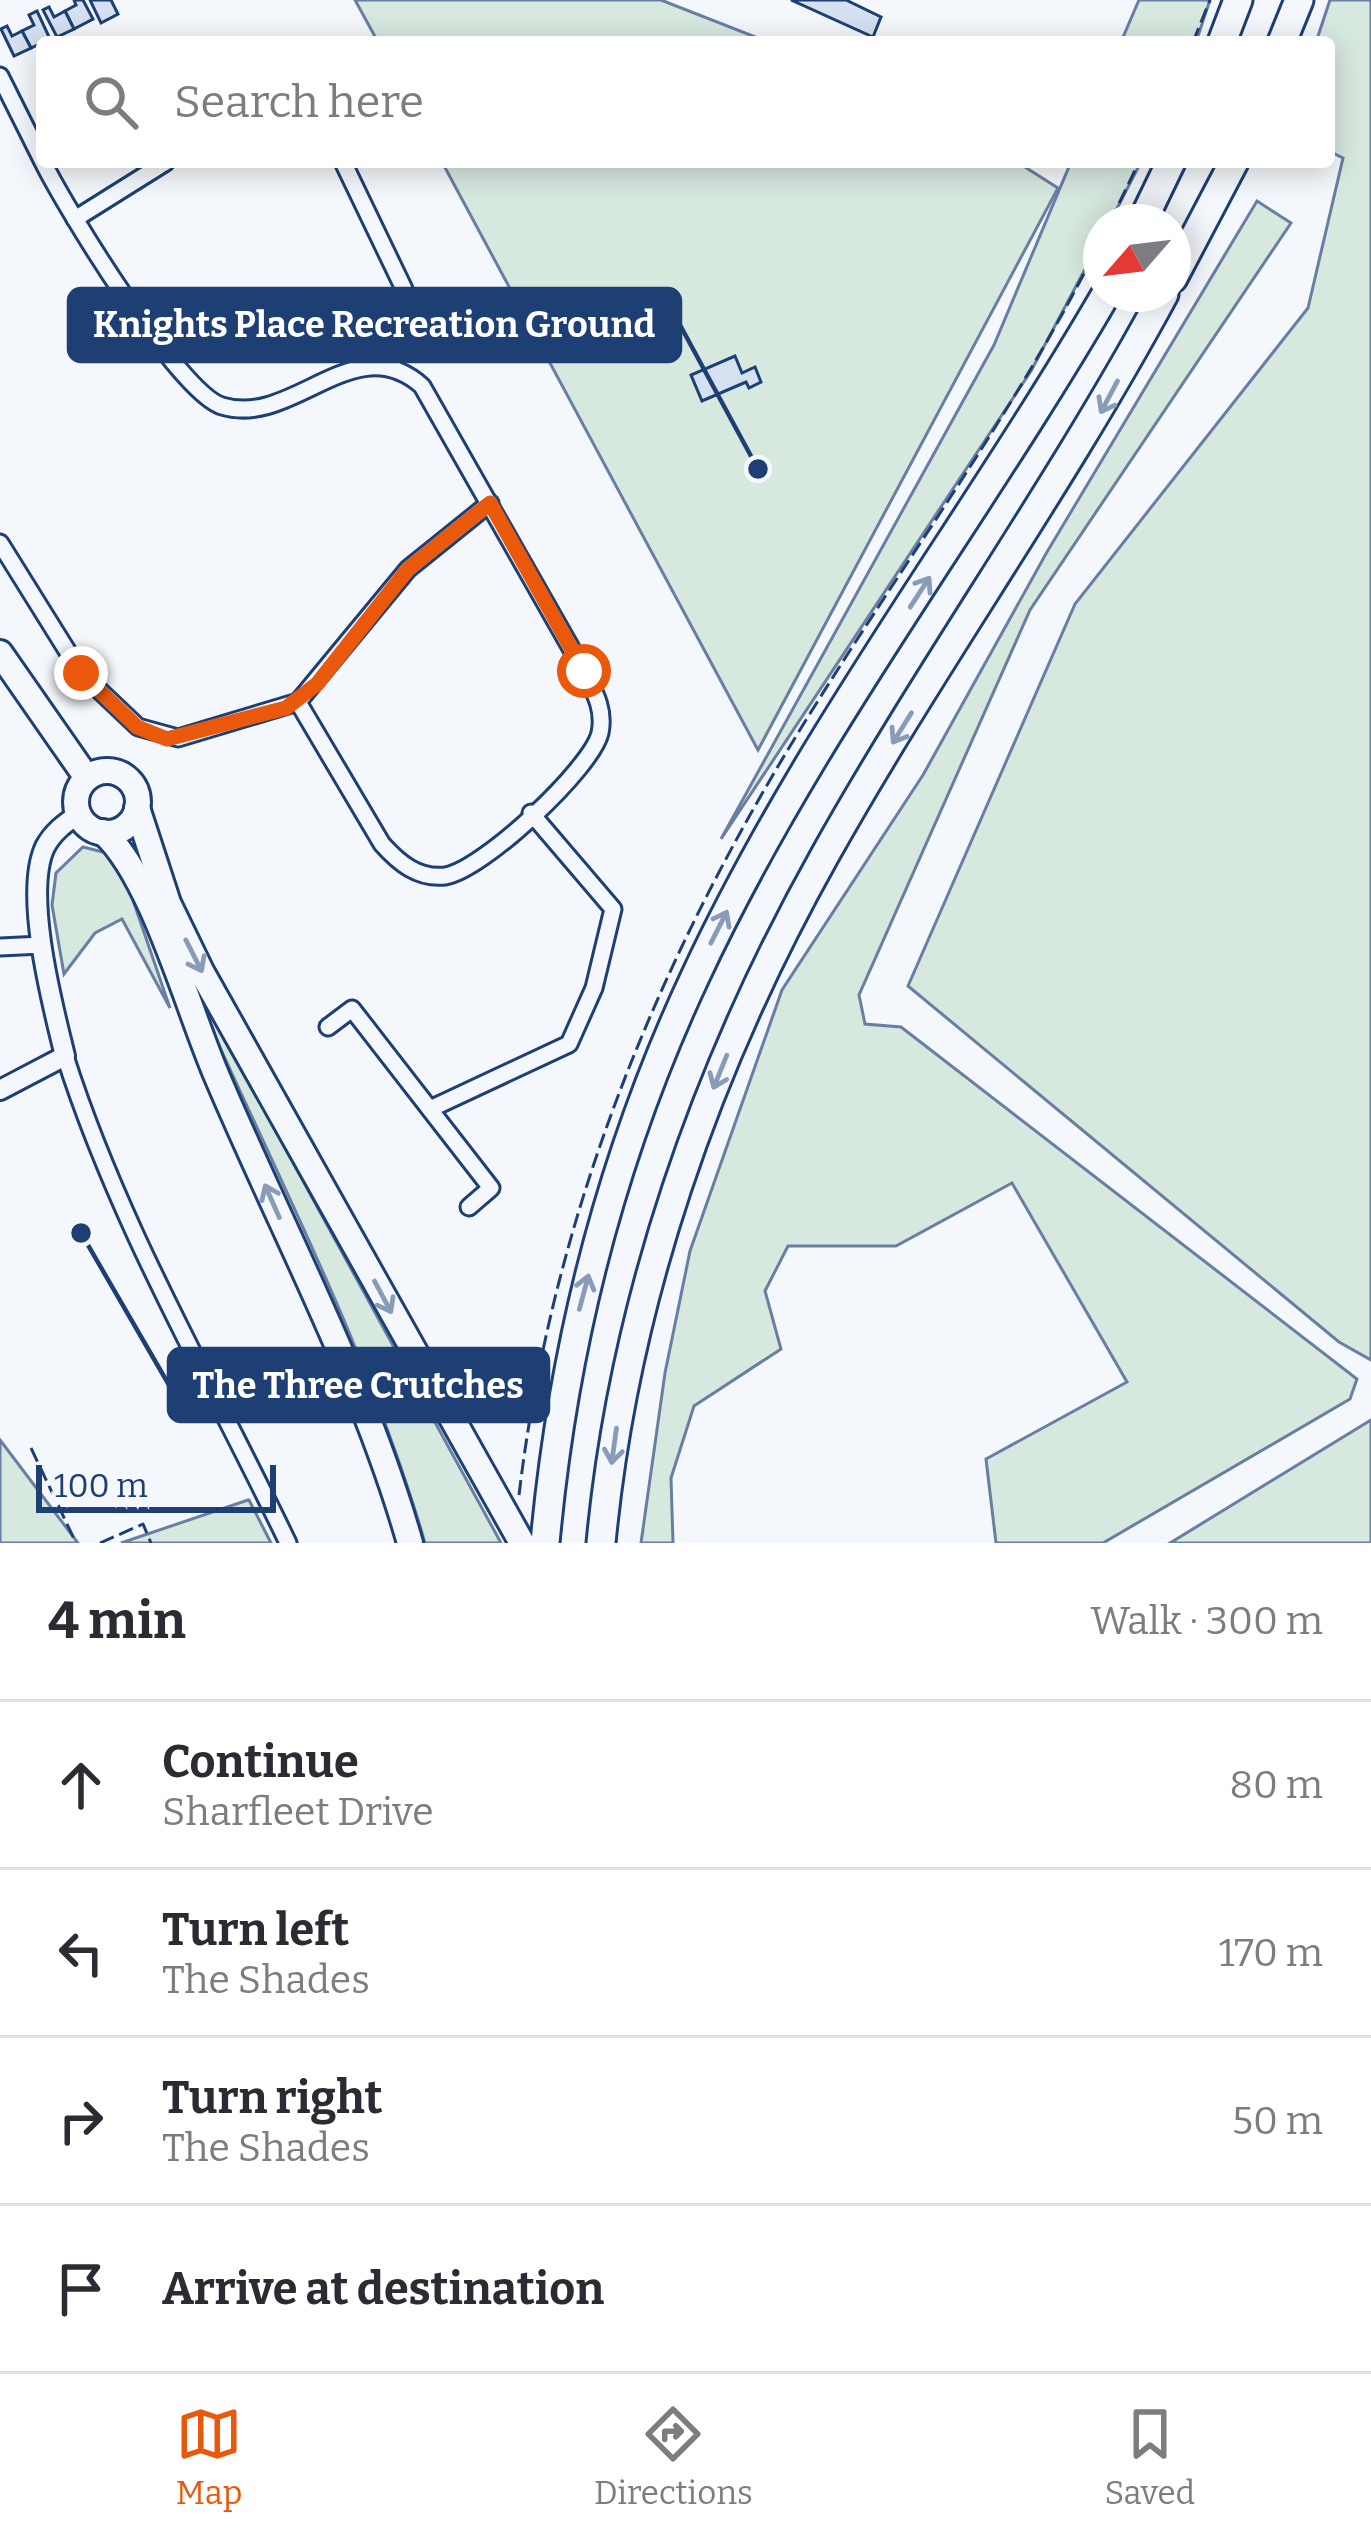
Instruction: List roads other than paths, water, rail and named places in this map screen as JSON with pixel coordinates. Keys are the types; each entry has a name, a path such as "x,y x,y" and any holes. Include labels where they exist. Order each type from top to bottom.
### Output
{"highway":[{"path":"1224,36 1238,0"},
{"path":"1284,36 1299,0"},
{"path":"1151,204 1168,168"},
{"path":"1191,244 1231,168"},
{"path":"545,1543 554,1448 581,1302 615,1181 695,975 775,824 1095,312"},
{"path":"601,1543 621,1399 651,1271 682,1171 737,1030 826,854 1096,421 1154,312"},
{"path":"524,1543 532,1489 554,1448"}],"main road":[{"path":"0,653 87,778"},
{"path":"410,1543 366,1415 217,1077 131,864 103,832 79,814 77,791 87,778 104,771 123,775 135,789 137,808 187,944 524,1543"},
{"path":"103,832 128,824 137,808"}],"street":[{"path":"0,76 36,149"},
{"path":"46,168 75,219 189,383 212,402 253,409 357,368 392,368 428,393 584,671 601,713 591,756 469,868 442,876 413,871 382,844 298,702"},
{"path":"75,219 156,168"},
{"path":"346,168 404,290 392,368"},
{"path":"0,543 81,673 148,733 178,738 298,702 408,569 490,503"},
{"path":"430,1109 563,1050 578,1030 595,988 613,909 531,813"},
{"path":"79,814 60,826 42,854 42,944 64,1056 87,1127 197,1370 288,1543"},
{"path":"0,947 42,944"},
{"path":"328,1027 352,1010 430,1109 491,1188 469,1207"},
{"path":"0,1090 64,1056"}],"place":[{"name":"Knights Place Recreation Ground","path":"758,469"},
{"name":"The Three Crutches","path":"81,1233"}]}
